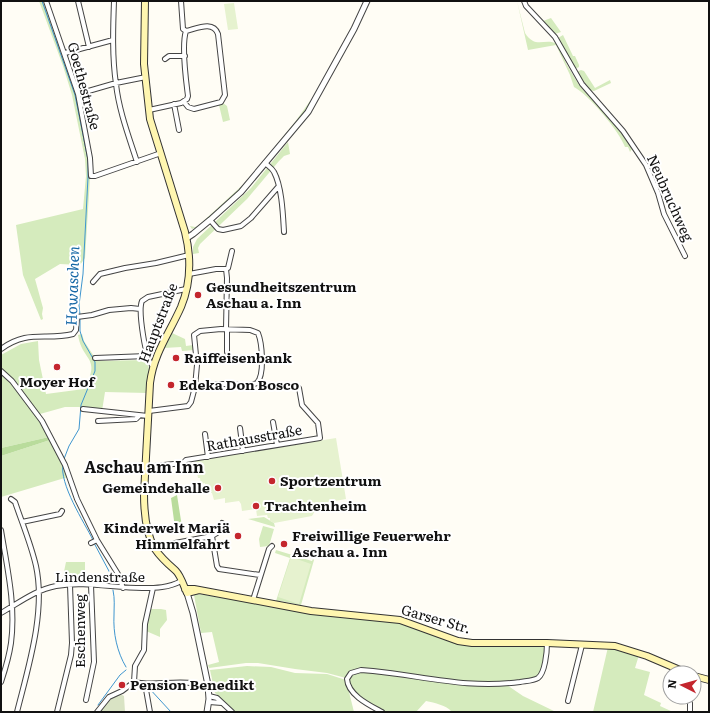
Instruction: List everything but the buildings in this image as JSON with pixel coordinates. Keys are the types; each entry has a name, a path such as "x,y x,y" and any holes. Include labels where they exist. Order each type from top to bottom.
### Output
{"main road":[{"name":"Hauptstraße","path":"144,1 144,64 149,110 153,118 155,132 186,235 189,274 181,307 159,349 153,366 150,383 148,414 145,510 149,534 154,547 180,580 186,592"},
{"name":"Garser Str.","path":"186,592 190,588 311,611 400,620 453,639 472,643 547,643 622,648 668,665"}],"street":[{"name":"Goethestraße","path":"46,1 78,94 90,158 91,176 137,162"},
{"path":"78,1 89,47"},
{"path":"114,1 113,40 116,83 130,142 137,162 161,153"},
{"path":"181,1 183,29 186,31"},
{"path":"186,235 199,229 241,192 312,106 354,29 367,1"},
{"name":"Neubruchweg","path":"524,1 526,6 554,37 573,71 590,95 623,131 646,165 658,193 664,214 685,256"},
{"path":"184,102 188,107 194,109 217,103 223,100 225,95 221,43 217,31 211,26 186,31"},
{"path":"149,110 184,102 188,96 184,56 184,38 186,31"},
{"path":"65,53 113,40"},
{"path":"165,59 169,56 184,56"},
{"path":"78,94 116,83 146,77"},
{"path":"174,104 180,130"},
{"path":"265,163 273,170 278,187 282,203 284,232"},
{"path":"210,220 218,229 223,230 241,226 251,218 278,187"},
{"path":"227,352 226,269 232,252"},
{"path":"93,282 100,274 156,263 188,254"},
{"path":"189,274 216,269 226,269"},
{"path":"153,366 151,365 147,356 140,309 142,301 148,297 186,289"},
{"path":"1,349 12,342 25,338 73,334 76,330 77,317 92,316 109,310 131,308 140,309"},
{"path":"98,421 136,418 139,416 188,406 191,402 195,387 197,366 194,335 200,331 226,329 250,330 258,333 261,355 260,380 253,385 219,384 200,388 195,387"},
{"path":"95,358 147,356"},
{"path":"1,370 12,381 39,416 65,465 77,499 95,541 118,574 123,588"},
{"name":"Rathausstraße","path":"146,467 320,438 318,423 302,405 299,388"},
{"path":"83,410 139,416"},
{"path":"273,422 277,445"},
{"path":"240,428 244,451"},
{"path":"205,434 208,456"},
{"path":"11,499 14,502 22,522 36,567 39,591 34,640 17,712"},
{"path":"22,522 60,514 62,511"},
{"path":"154,547 212,536 217,533 222,523"},
{"path":"1,530 12,607 11,645 1,682"},
{"path":"212,536 217,566 219,569 260,575"},
{"path":"253,600 268,549 272,546"},
{"name":"Lindenstraße","path":"1,613 39,591 57,586 91,585 123,588 153,588 170,586 180,580"},
{"path":"57,712 72,643 70,585"},
{"name":"Eschenweg","path":"86,700 94,662 91,585"},
{"path":"134,682 135,666 144,650 145,624 153,588"},
{"name":"Hauptstraße","path":"186,592 207,680 209,693 207,712"},
{"path":"382,712 363,701 350,690 347,679 351,673 361,670 373,671 447,682 480,685 507,684 534,680 541,675 545,662 547,643"},
{"path":"568,701 582,645"},
{"path":"97,712 109,697 122,691 134,682 144,684 172,682 197,684 207,680"},
{"path":"144,684 150,712"},
{"path":"197,684 217,698 232,712"},
{"path":"209,702 223,703"}],"green space":[{"path":"39,1 43,1 76,94 89,159 90,178 85,258 80,265 60,264 35,279 43,308 43,319 41,320 23,275 16,225 83,209 86,176 85,159 72,95"},
{"path":"517,1 525,33 533,41 553,42 557,44 579,85 622,132 632,149 630,152 628,147 625,147 617,132 603,114 587,97 574,87 556,45 528,50"},
{"path":"234,3 238,29 228,30 224,4"},
{"path":"551,18 561,32 555,34 543,21"},
{"path":"563,35 579,65 579,67 575,69 558,38"},
{"path":"581,70 584,71 595,88 610,80 611,83 594,91 589,90 576,72"},
{"path":"310,101 312,101 308,108 251,178 200,226 192,229 190,226 198,226 248,180"},
{"path":"223,103 227,106 230,120 223,122 219,105"},
{"path":"288,142 290,154 284,156 279,161 247,199 200,244 198,248 199,253 193,254 193,247 197,239 251,188"},
{"path":"172,333 185,339 186,346 193,345 194,350 182,351 181,347 164,348"},
{"path":"82,334 84,341 97,361 144,360 144,357 147,359 149,369 147,393 105,392 102,411 79,407 65,407 40,414 1,369 1,355 21,344 38,341 39,360 46,394 84,389 89,378 91,365 80,344 78,335"},
{"path":"1,373 38,416 49,437 1,448"},
{"path":"49,437 50,440 1,456 1,448"},
{"name":"Sportzentrum","path":"336,438 346,499 319,504 312,516 274,523 270,521 270,518 268,518 267,515 257,516 256,509 242,511 239,501 225,503 225,498 214,500 212,493 206,493 205,483 201,484 200,478 198,478 195,461"},
{"path":"50,440 68,477 1,497 1,456"},
{"path":"177,495 182,527 175,528 171,498"},
{"path":"264,517 274,523 275,527 248,519"},
{"path":"263,526 274,529 269,546 260,547 259,539"},
{"path":"276,550 312,561 313,559 314,560 301,605 276,601 290,558 275,553"},
{"path":"291,557 311,564 299,604 278,597"},
{"path":"66,562 85,562 85,580 62,581"},
{"path":"199,594 399,622 448,639 545,645 544,659 538,676 534,679 480,684 356,670 346,678 327,673 258,663 246,663 209,668 208,665 219,662 212,632 201,633 194,595"},
{"path":"150,609 166,610 167,620 160,629 160,637 146,631"},
{"path":"608,647 639,655 635,668 650,672 644,695 661,703 660,706 673,712 593,712"},
{"path":"247,666 271,667 295,673 327,674 346,680 354,712 236,712 215,693 210,670"},
{"path":"356,672 373,672 446,683 507,685 523,696 556,712 452,712 444,706 426,701 416,712 385,712 364,700 352,690 349,680 352,674"},
{"path":"119,693 124,696 125,712 99,712 109,698"}],"waterway":[{"name":"Howaschen","path":"42,1 75,95 88,160 83,274 79,305 80,315"},
{"name":"Howaschen","path":"64,459 69,446 79,429 81,405 95,371 95,362 83,341 80,331 80,318"},
{"name":"Howaschen","path":"63,464 63,472 68,492 93,540"},
{"name":"Howaschen","path":"94,543 110,573 113,582"},
{"name":"Howaschen","path":"113,590 115,635 120,655 126,667"},
{"path":"98,705 120,675 126,670"},
{"path":"148,687 171,712"}],"place":[{"name":"Gesundheitszentrum Aschau a. Inn","path":"198,295"},
{"name":"Raiffeisenbank","path":"176,358"},
{"name":"Moyer Hof","path":"57,367"},
{"name":"Edeka Don Bosco","path":"171,385"},
{"name":"Sportzentrum","path":"272,481"},
{"name":"Gemeindehalle","path":"218,488"},
{"name":"Trachtenheim","path":"256,506"},
{"name":"Kinderwelt Mariä Himmelfahrt","path":"238,536"},
{"name":"Freiwillige Feuerwehr Aschau a. Inn","path":"284,544"},
{"name":"Pension Benedikt","path":"122,685"}],"district":[{"name":"Aschau am Inn","path":"144,467"}]}
